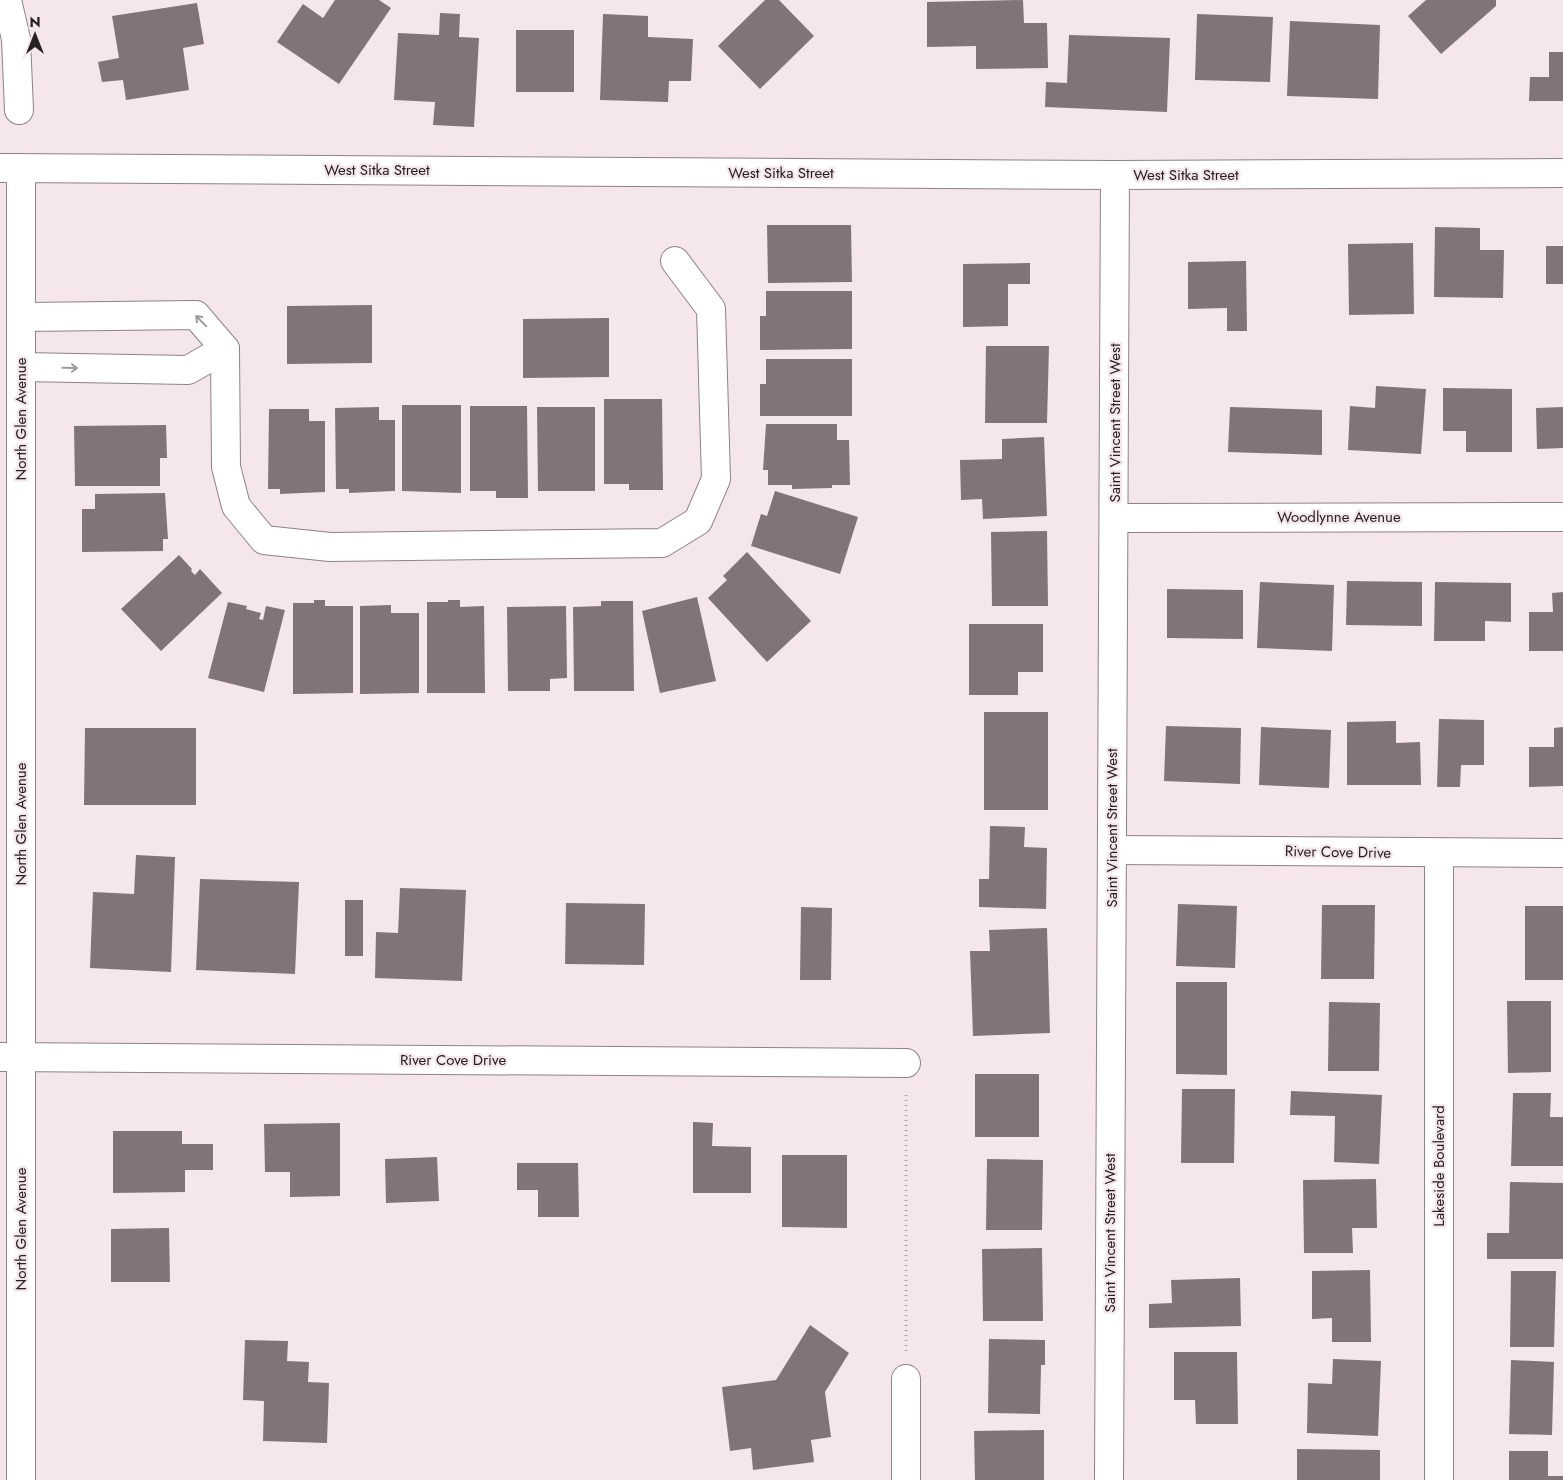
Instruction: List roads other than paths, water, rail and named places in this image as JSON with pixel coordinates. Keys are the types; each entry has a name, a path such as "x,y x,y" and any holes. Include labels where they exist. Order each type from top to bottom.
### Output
{"street":[{"path":"7,0 16,39 19,110"},
{"name":"West Sitka Street","path":"10,168 1115,176 1563,173"},
{"name":"North Glen Avenue","path":"10,168 23,317 10,1057 21,1480"},
{"name":"Saint Vincent Street West","path":"1108,1480 1115,518 1115,176"},
{"path":"23,317 196,315 225,349 226,467 236,506 264,540 330,547 662,544 698,521 716,479 711,309 675,261"},
{"path":"21,367 188,370 225,349"},
{"name":"Woodlynne Avenue","path":"1115,518 1563,517"},
{"name":"River Cove Drive","path":"1112,850 1563,854"},
{"name":"Lakeside Boulevard","path":"1439,853 1439,1480"},
{"name":"River Cove Drive","path":"10,1057 906,1063"},
{"path":"906,1379 906,1480"}]}
